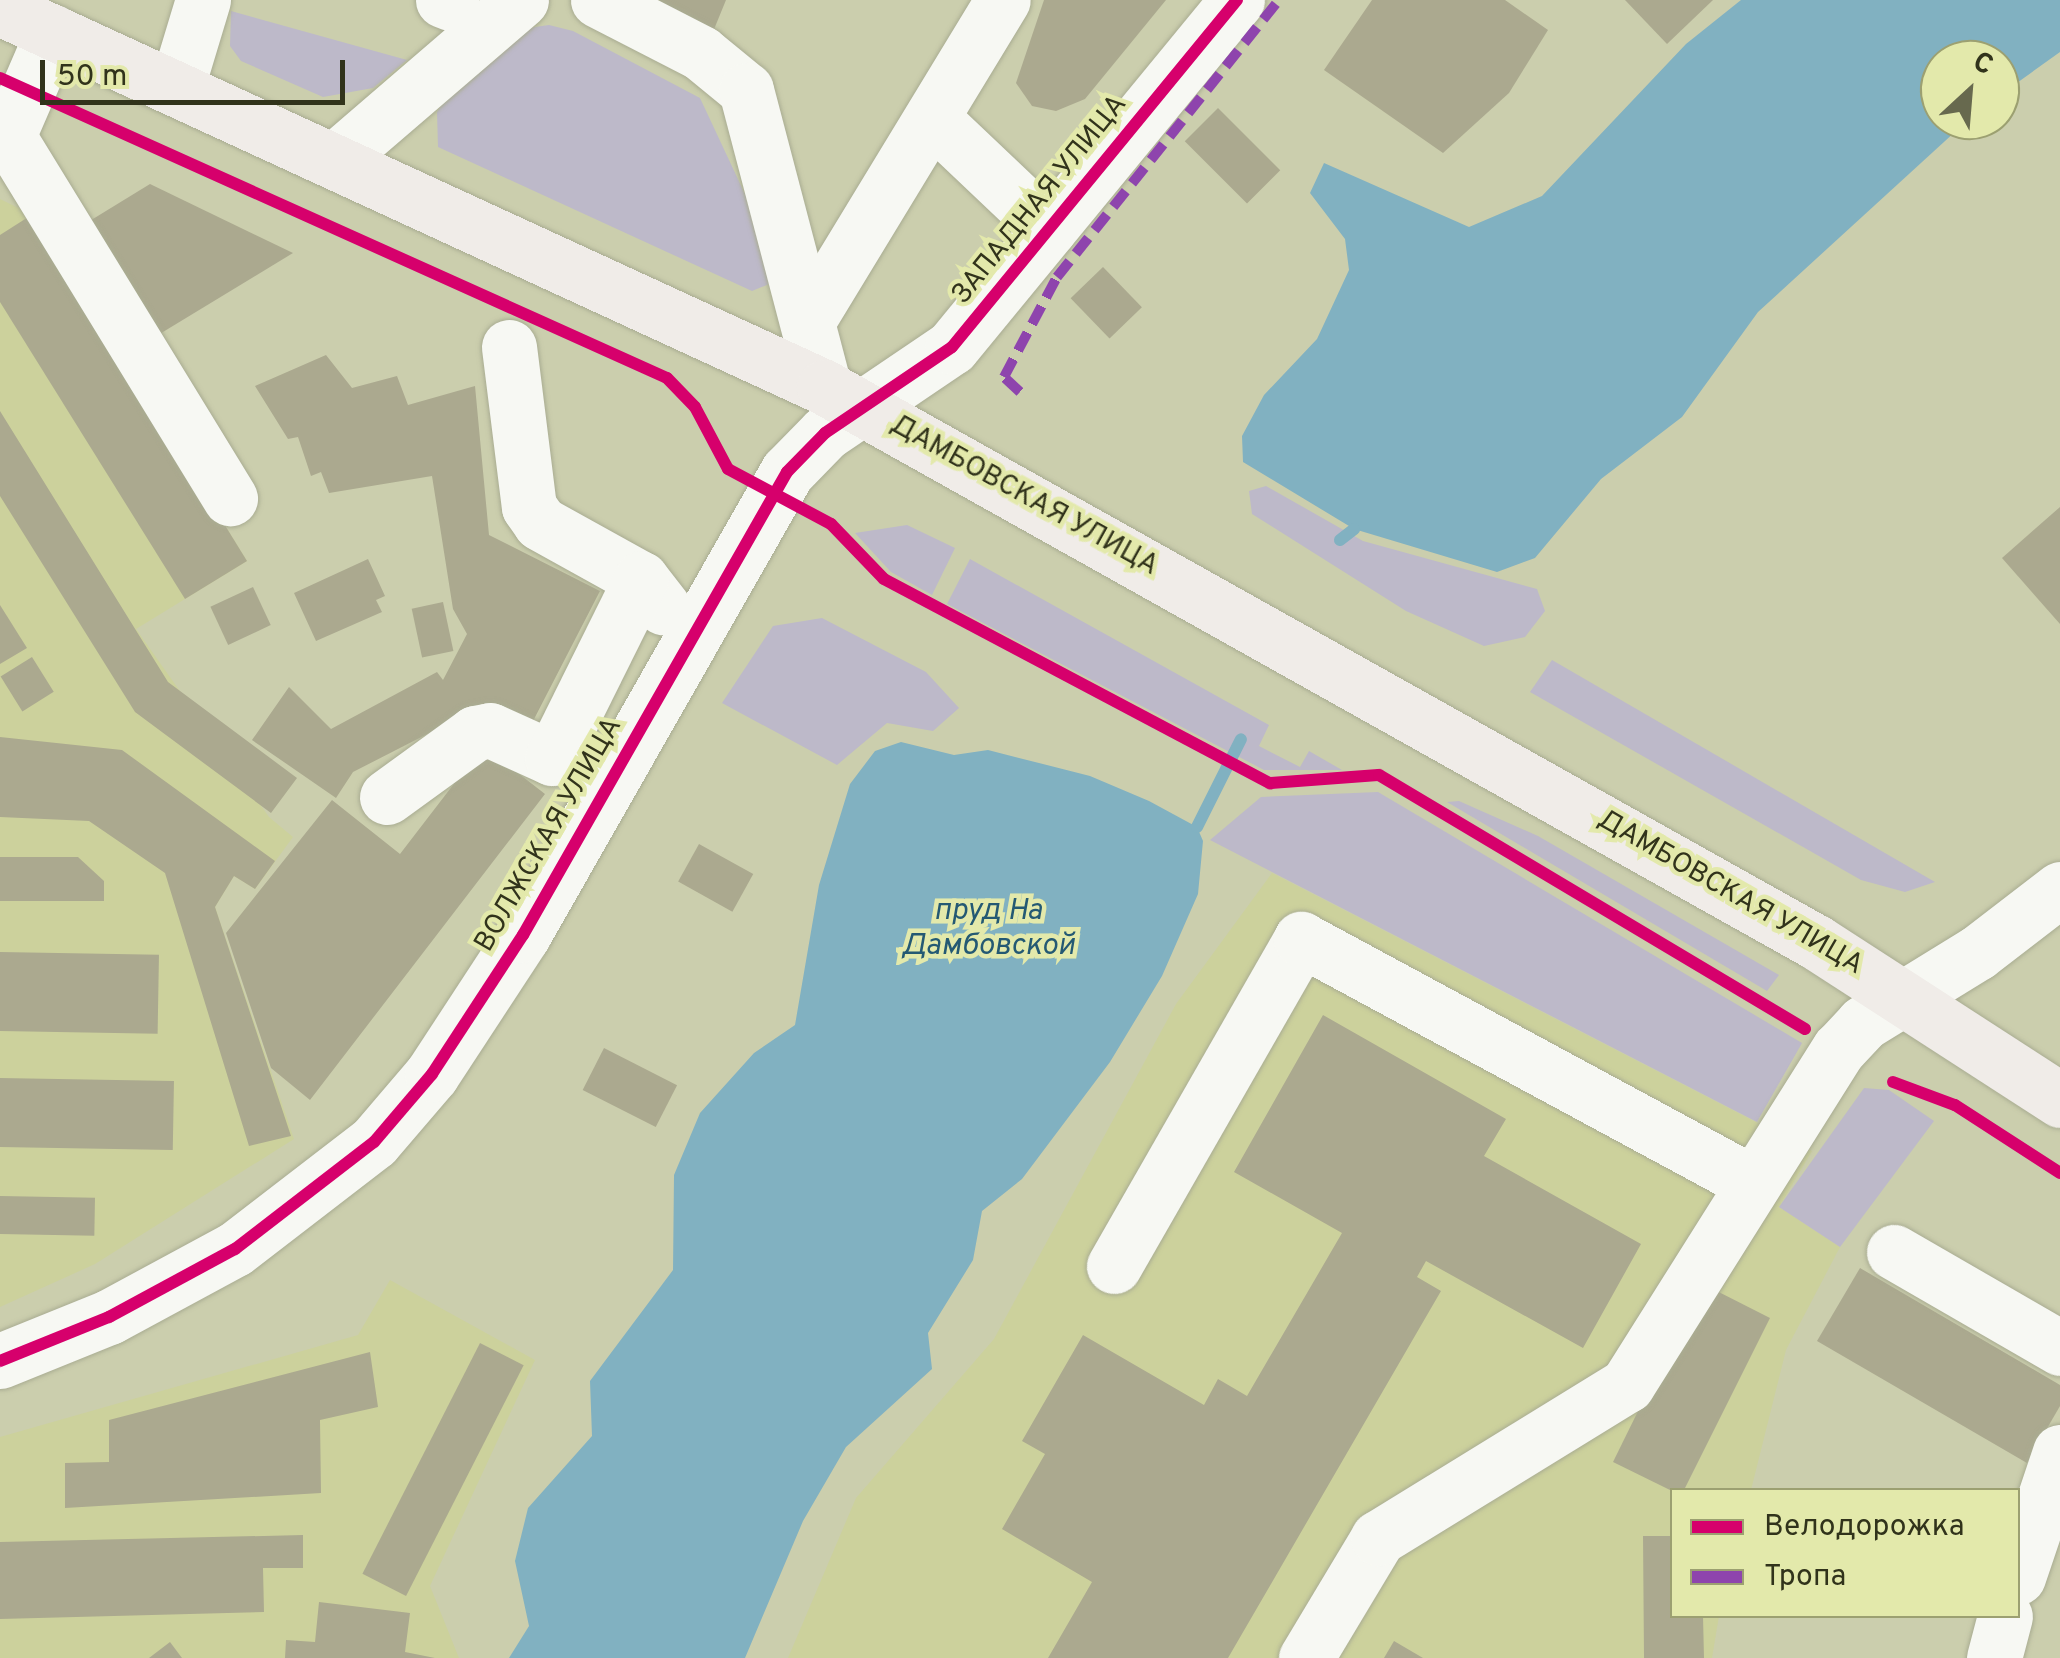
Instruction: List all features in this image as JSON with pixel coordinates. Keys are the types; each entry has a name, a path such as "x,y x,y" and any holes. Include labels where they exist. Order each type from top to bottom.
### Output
{"main road":[{"name":"ДАМБОВСКАЯ УЛИЦА","path":"0,8 336,159 842,397 1908,995 2060,1100"}],"street":[{"path":"177,86 203,0"},
{"path":"336,159 522,0"},
{"path":"598,0 700,53 746,90 810,317 842,397"},
{"path":"810,317 936,121 1003,0"},
{"name":"ЗАПАДНАЯ УЛИЦА","path":"842,397 952,347 1237,0"},
{"path":"53,32 8,136 230,498"},
{"path":"936,121 1049,229"},
{"path":"509,347 528,507 540,524 641,579 686,644"},
{"name":"ВОЛЖСКАЯ УЛИЦА","path":"0,1361 108,1317 234,1249 346,1168 432,1074 523,935 787,472 842,397"},
{"path":"388,796 475,733 490,730 552,758 641,579"},
{"path":"1306,1658 1378,1538 1627,1384 1839,1049 1908,995 2060,889"},
{"path":"1114,1266 1301,939 1753,1183"},
{"path":"1894,1252 2060,1348"},
{"path":"2020,1571 2060,1452"},
{"path":"1994,1658 2004,1618"}],"shaded area":[{"path":"231,11 407,60 373,88 323,97 241,61 230,46"},
{"path":"549,25 573,31 700,98 780,269 769,284 752,291 438,147 437,112 456,83 528,28"},
{"path":"0,199 33,215 247,561 136,629 269,817 293,837 255,889 234,876 215,907 294,1139 95,1264 0,1307"},
{"path":"1266,486 1363,541 1537,589 1545,611 1525,637 1484,646 1406,611 1252,514 1249,491"},
{"path":"907,525 955,548 932,595 891,572 855,533"},
{"path":"970,559 1269,725 1259,746 1300,767 1309,751 1342,770 1264,770 947,604"},
{"path":"822,618 926,672 959,708 933,731 887,723 837,765 722,703 773,626"},
{"path":"1552,660 1935,882 1905,892 1861,880 1530,692"},
{"path":"1378,792 1802,1043 1757,1122 1210,840 1261,797"},
{"path":"1459,801 1538,836 1779,975 1767,991 1447,802"},
{"path":"1272,873 1812,1151 1779,1207 1840,1247 1786,1350 1752,1488 1670,1488 1670,1618 1719,1618 1712,1658 788,1658 856,1498 994,1339 1176,1004"},
{"path":"1864,1088 1889,1090 1934,1121 1840,1247 1779,1207"},
{"path":"390,1280 535,1360 430,1586 459,1658 0,1658 0,1437 358,1335"}],"water":[{"path":"1741,0 2060,0 2060,52 2020,81 2020,40 1920,40 1920,140 1946,140 1758,312 1682,417 1601,479 1535,558 1497,572 1354,529 1243,462 1242,436 1264,395 1317,339 1349,270 1345,239 1310,193 1324,163 1469,227 1542,196 1686,44"},
{"name":"пруд На Дамбовской","path":"901,742 954,755 988,750 1090,776 1149,801 1197,827 1203,841 1198,894 1162,976 1110,1062 1022,1179 982,1211 973,1260 928,1333 932,1369 846,1447 803,1521 745,1658 509,1658 529,1626 515,1561 528,1508 592,1436 590,1381 673,1270 674,1175 700,1113 754,1053 795,1025 819,885 850,784 875,751"}],"building":[{"path":"639,0 726,0 708,44"},
{"path":"1044,0 1166,0 1085,99 1056,111 1032,106 1016,83"},
{"path":"1372,0 1505,0 1548,30 1509,93 1443,153 1324,70"},
{"path":"1625,0 1713,0 1667,44"},
{"path":"1218,108 1280,170 1247,203 1185,141"},
{"path":"150,184 293,253 158,335 88,222"},
{"path":"33,214 247,561 185,599 0,302 0,235"},
{"path":"1103,267 1142,307 1110,339 1071,298"},
{"path":"326,355 352,388 397,376 408,405 475,386 489,535 600,591 531,725 486,704 353,772 336,798 252,740 289,687 331,729 437,672 443,680 467,634 453,609 432,476 329,493 321,472 311,476 298,437 288,439 255,386"},
{"path":"0,411 168,682 297,778 271,813 135,712 0,496"},
{"path":"2060,507 2060,624 2002,558"},
{"path":"368,559 385,596 376,600 382,612 316,641 294,593"},
{"path":"253,587 271,625 228,645 210,607"},
{"path":"443,602 453,651 422,658 412,609"},
{"path":"0,605 27,648 0,664"},
{"path":"32,657 54,692 22,711 1,677"},
{"path":"0,737 122,750 275,861 255,889 234,876 215,907 291,1136 249,1146 165,873 89,821 0,817"},
{"path":"483,746 545,794 310,1100 271,1068 226,933 332,800 400,854"},
{"path":"699,844 753,874 732,912 678,882"},
{"path":"0,857 78,857 104,881 104,901 0,901"},
{"path":"0,952 159,955 158,1034 0,1031"},
{"path":"1323,1015 1506,1119 1484,1156 1641,1244 1583,1348 1426,1261 1417,1277 1441,1291 1228,1658 1048,1658 1092,1582 1002,1529 1045,1454 1022,1441 1083,1335 1204,1405 1218,1379 1247,1396 1342,1233 1234,1172"},
{"path":"604,1048 677,1085 656,1127 583,1090"},
{"path":"0,1078 174,1081 173,1150 0,1147"},
{"path":"0,1196 95,1198 94,1236 0,1234"},
{"path":"1860,1268 2060,1385 2060,1406 2027,1463 1817,1341"},
{"path":"1701,1283 1770,1318 1685,1488 1670,1490 1613,1462"},
{"path":"480,1343 524,1365 406,1596 362,1574"},
{"path":"370,1352 378,1407 320,1420 321,1493 65,1508 65,1463 109,1462 109,1420"},
{"path":"303,1535 303,1568 263,1568 264,1612 0,1619 0,1542"},
{"path":"1643,1536 1670,1536 1670,1618 1703,1618 1704,1658 1644,1658"},
{"path":"319,1602 410,1613 405,1652 435,1658 285,1658 286,1640 315,1642"},
{"path":"1394,1641 1423,1658 1384,1658"},
{"path":"170,1642 182,1658 149,1658"}],"waterway":[{"path":"1340,540 1354,529"},
{"path":"1197,827 1241,739"}],"marked path":[{"path":"1020,392 1004,377 1057,277 1279,0"}],"cycle path":[{"path":"0,1361 109,1317 235,1249 374,1142 432,1074 523,935 787,472 825,433 952,347 1237,0"},
{"path":"0,78 667,378 695,407 728,469 831,524 884,579 1270,783 1379,775 1805,1029"},
{"path":"1893,1082 1955,1105 2060,1173"}]}
